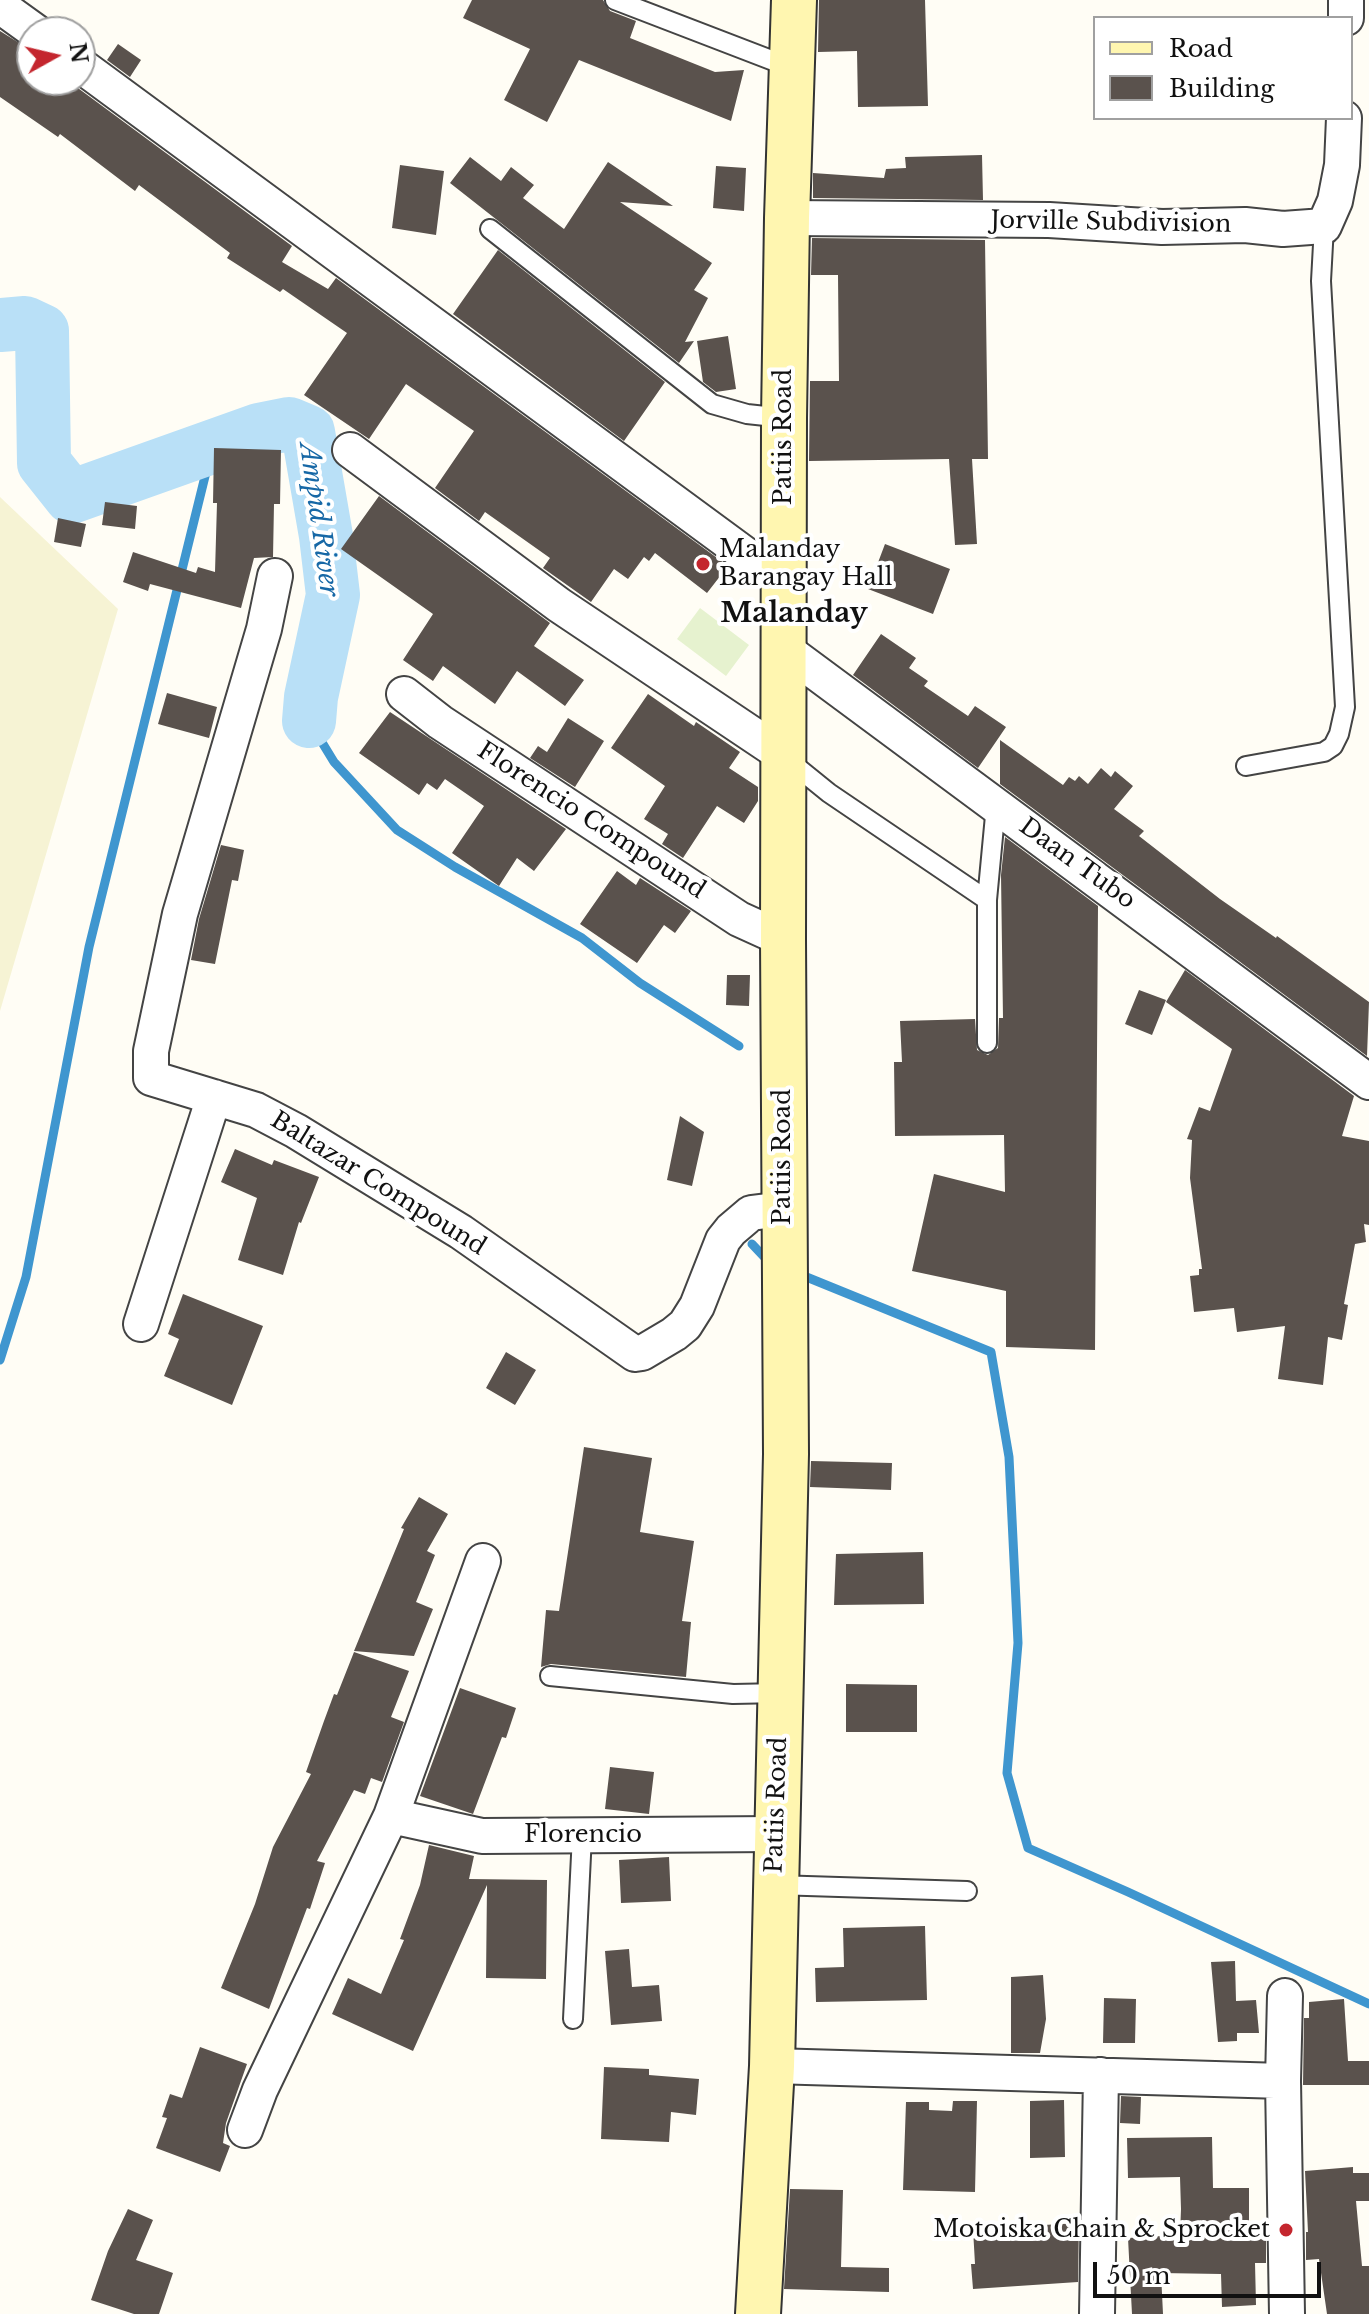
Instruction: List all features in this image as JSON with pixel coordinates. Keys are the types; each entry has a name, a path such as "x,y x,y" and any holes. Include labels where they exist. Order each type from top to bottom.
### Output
{"street":[{"name":"Patiis Road","path":"758,2314 772,2066 786,1454 783,1209 784,418 794,0"},
{"path":"96,77 784,583"},
{"path":"1324,226 1335,201 1342,165 1344,120"},
{"name":"Jorville Subdivision","path":"787,218 1049,220 1162,227 1245,225 1283,229 1324,226"},
{"path":"350,450 559,605 783,755"},
{"name":"Baltazar Compound","path":"275,576 260,644 180,914 151,1051 150,1072 154,1081 256,1110 296,1131 461,1232 635,1354 642,1353 685,1325 697,1306 723,1240 731,1230 751,1213 783,1209"},
{"name":"Daan Tubo","path":"783,648 1369,1082"},
{"name":"Florencio Compound","path":"404,694 440,722 726,911 783,939"},
{"path":"141,1324 214,1097"},
{"path":"245,2130 260,2090 391,1816 483,1561"},
{"name":"Florencio","path":"391,1816 482,1836 776,1834"},
{"path":"1285,1996 1283,2081 1287,2314"},
{"path":"772,2066 1283,2081"},
{"path":"1097,2314 1101,2075"}],"lane":[{"path":"615,0 793,69"},
{"path":"1246,766 1324,752 1333,746 1339,734 1345,707 1321,281 1324,226"},
{"path":"490,229 712,404 747,414 784,418"},
{"path":"783,755 829,793 987,900"},
{"path":"987,1043 987,900 996,805"},
{"path":"550,1676 733,1694 781,1693"},
{"path":"573,2019 582,1835"},
{"path":"775,1885 967,1891"}],"shaded area":[{"path":"0,497 118,609 0,1011"}],"green space":[{"path":"700,608 749,645 726,676 677,639"}],"building":[{"path":"472,0 603,0 610,11 636,21 630,38 715,72 744,70 731,121 579,60 547,122 504,100 530,49 463,18"},
{"path":"819,0 925,0 928,106 858,107 857,51 818,52"},
{"path":"0,31 16,41 16,96 89,96 292,246 282,262 328,289 336,278 728,566 707,593 655,553 649,561 644,557 628,579 614,569 591,602 543,568 550,558 485,512 479,521 435,488 474,431 406,384 369,439 304,395 347,333 283,289 280,292 227,258 230,253 139,185 135,191 60,134 58,137 0,97"},
{"path":"118,44 141,60 130,77 107,60"},
{"path":"982,155 983,200 813,198 813,173 884,178 886,169 906,168 905,157"},
{"path":"470,157 501,181 511,167 534,185 523,198 564,229 608,162 673,206 620,202 712,263 694,290 708,298 685,342 694,341 679,363 450,183"},
{"path":"400,165 444,171 436,235 392,228"},
{"path":"716,166 746,168 744,211 713,208"},
{"path":"812,238 985,240 988,459 972,459 977,544 955,545 949,459 809,461 810,381 839,381 838,275 811,275"},
{"path":"498,250 665,382 624,441 453,314"},
{"path":"728,336 736,389 716,392 703,382 697,341"},
{"path":"214,448 281,450 280,504 274,504 273,557 254,558 241,608 150,584 148,591 123,582 133,552 196,573 198,567 215,572 217,503 213,503"},
{"path":"379,496 550,623 534,646 584,680 565,706 517,671 495,704 443,666 433,681 403,660 433,614 341,549"},
{"path":"105,502 137,506 135,529 102,525"},
{"path":"58,518 86,524 81,547 54,542"},
{"path":"885,544 950,569 933,614 868,589"},
{"path":"881,634 916,658 909,668 928,681 924,686 968,716 975,706 1006,727 978,768 853,675"},
{"path":"167,693 217,707 209,738 158,724"},
{"path":"648,694 694,726 696,722 740,752 729,768 758,787 758,801 744,823 717,806 683,858 662,844 668,834 644,819 665,786 611,748"},
{"path":"390,712 566,829 534,871 517,858 499,886 452,853 484,806 445,779 437,790 427,783 419,795 359,753"},
{"path":"568,718 604,741 575,787 530,758 538,746 547,752"},
{"path":"1000,740 1063,785 1069,777 1075,781 1079,776 1088,784 1101,768 1111,777 1115,771 1133,786 1114,809 1144,831 1139,836 1220,899 1369,1002 1367,1056 1000,784"},
{"path":"1005,837 1098,906 1095,1350 1006,1347 1006,1291 912,1271 934,1174 1005,1192 1004,1135 895,1136 894,1062 902,1062 900,1021 975,1019 977,1050 988,1055 998,1048 999,1018 1003,1018 1001,875"},
{"path":"221,845 244,850 238,881 232,880 215,964 191,960 199,919"},
{"path":"617,871 636,885 640,878 691,911 675,933 664,925 637,963 580,924"},
{"path":"1185,970 1354,1096 1342,1136 1369,1141 1369,1225 1364,1224 1366,1242 1355,1244 1344,1304 1348,1305 1342,1340 1328,1337 1323,1385 1278,1379 1285,1326 1237,1332 1234,1308 1194,1312 1190,1276 1199,1275 1199,1269 1202,1269 1190,1178 1192,1140 1187,1139 1199,1107 1210,1111 1232,1049 1166,1002"},
{"path":"727,975 750,975 749,1006 726,1005"},
{"path":"1139,990 1166,1000 1152,1035 1125,1024"},
{"path":"680,1116 704,1132 692,1186 667,1180"},
{"path":"235,1149 272,1165 274,1160 319,1177 299,1222 283,1275 238,1260 257,1198 221,1182"},
{"path":"183,1294 263,1326 232,1405 164,1376 179,1339 168,1334"},
{"path":"506,1352 536,1370 515,1405 486,1388"},
{"path":"584,1447 652,1458 640,1532 694,1541 682,1621 691,1622 686,1677 551,1664 541,1667 546,1610 559,1611"},
{"path":"811,1461 892,1463 891,1490 810,1487"},
{"path":"419,1497 448,1514 427,1551 435,1555 416,1602 433,1609 414,1656 354,1651 404,1529 401,1528"},
{"path":"923,1552 924,1604 834,1605 836,1554"},
{"path":"354,1652 409,1671 391,1717 404,1722 382,1782 371,1778 365,1794 354,1790 317,1861 325,1863 310,1909 307,1908 269,2009 221,1988 255,1904 273,1847 311,1774 306,1772 334,1694 337,1695"},
{"path":"846,1684 917,1685 917,1732 846,1732"},
{"path":"460,1688 516,1708 473,1814 420,1796"},
{"path":"610,1767 654,1772 649,1814 605,1809"},
{"path":"429,1845 474,1856 469,1879 547,1880 546,1979 486,1978 487,1885 413,2051 332,2014 348,1978 381,1994 404,1940 400,1939 420,1885"},
{"path":"669,1857 671,1901 621,1903 619,1860"},
{"path":"925,1926 927,2000 816,2002 815,1968 844,1967 843,1928"},
{"path":"629,1949 632,1987 659,1985 662,2021 611,2025 605,1951"},
{"path":"1235,1961 1236,2001 1256,2000 1259,2033 1237,2033 1237,2041 1218,2042 1211,1962"},
{"path":"1043,1975 1046,2019 1040,2053 1011,2053 1011,1977"},
{"path":"1104,1998 1136,1999 1135,2043 1103,2043"},
{"path":"1344,1999 1348,2061 1369,2061 1369,2085 1303,2085 1304,2018 1309,2018 1309,2002"},
{"path":"200,2047 247,2064 226,2123 223,2143 230,2146 220,2172 156,2148 167,2118 162,2117 170,2094 182,2098"},
{"path":"604,2067 649,2069 649,2075 699,2079 696,2115 671,2112 669,2142 601,2139"},
{"path":"1121,2096 1141,2097 1140,2124 1120,2123"},
{"path":"1064,2100 1065,2157 1030,2158 1030,2101"},
{"path":"953,2101 977,2101 975,2192 903,2190 906,2102 929,2102 929,2110 952,2111"},
{"path":"1212,2137 1213,2188 1249,2188 1249,2235 1266,2234 1266,2263 1255,2263 1256,2305 1222,2307 1221,2274 1161,2273 1163,2314 1132,2314 1128,2238 1180,2235 1181,2209 1180,2177 1128,2178 1127,2138"},
{"path":"1353,2167 1353,2173 1369,2173 1369,2201 1356,2201 1362,2266 1369,2266 1369,2314 1327,2314 1319,2259 1306,2260 1305,2171"},
{"path":"790,2189 843,2190 841,2267 889,2268 889,2292 784,2289"},
{"path":"128,2209 153,2220 136,2260 173,2273 159,2314 134,2314 91,2300 108,2251"},
{"path":"1079,2223 1078,2282 973,2289 973,2229"}],"waterway":[{"name":"Ampid River","path":"0,325 25,323 42,331 44,463 71,497 259,430 289,424 308,432 333,595 311,697 309,721"},
{"path":"0,1360 26,1277 89,947 212,448"},
{"name":"Ampid River","path":"309,721 334,762 397,830 455,867 582,938 640,983 739,1046"},
{"path":"752,1244 768,1261"},
{"path":"804,1282 804,1276 991,1352 1009,1457 1018,1643 1007,1773 1028,1848 1369,2004"}],"place":[{"name":"Malanday Barangay Hall","path":"703,564"},
{"name":"Motoiska Chain & Sprocket","path":"1286,2230"}],"district":[{"name":"Malanday","path":"794,614"}]}
